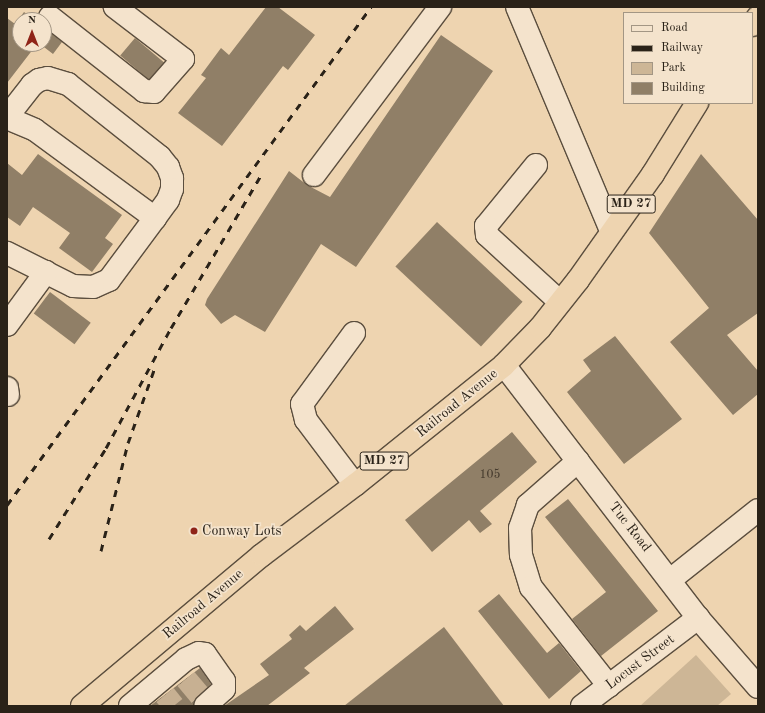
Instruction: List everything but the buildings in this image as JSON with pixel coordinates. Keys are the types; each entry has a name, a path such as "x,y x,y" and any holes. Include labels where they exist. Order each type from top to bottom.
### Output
{"highway":[{"name":"Railroad Avenue","path":"83,705 262,555 355,485 504,365 540,328 560,302 653,174 696,104"}],"street":[{"path":"49,10 148,93 157,91 183,59 116,7"},
{"path":"314,175 440,7"},
{"path":"517,7 611,232"},
{"path":"7,253 82,288 101,285 109,280 155,218 168,200 172,189 172,178 168,167 160,157 68,84 53,78 39,80 32,84 7,117 35,130 155,218"},
{"path":"536,165 486,226 487,235 560,302"},
{"path":"7,325 46,272"},
{"path":"354,333 302,404 306,420 355,485"},
{"name":"Tuc Road","path":"504,365 698,618 758,688"},
{"path":"578,461 528,505 520,528 521,555 531,587 609,686"},
{"path":"670,580 758,510"},
{"name":"Locust Street","path":"582,706 698,618"},
{"path":"165,636 183,669"},
{"path":"130,706 160,690 200,652 205,654 224,681 224,689 205,703"}],"green space":[{"path":"696,655 731,694 717,706 640,706"}],"tunnel":[{"path":"186,679 202,698"},
{"path":"165,695 174,706"}],"railway":[{"path":"7,505 371,7"},
{"path":"49,539 106,448 171,328 261,175"},
{"path":"101,551 128,443 155,367"}],"place":[{"name":"Conway Lots","path":"194,531"}]}
